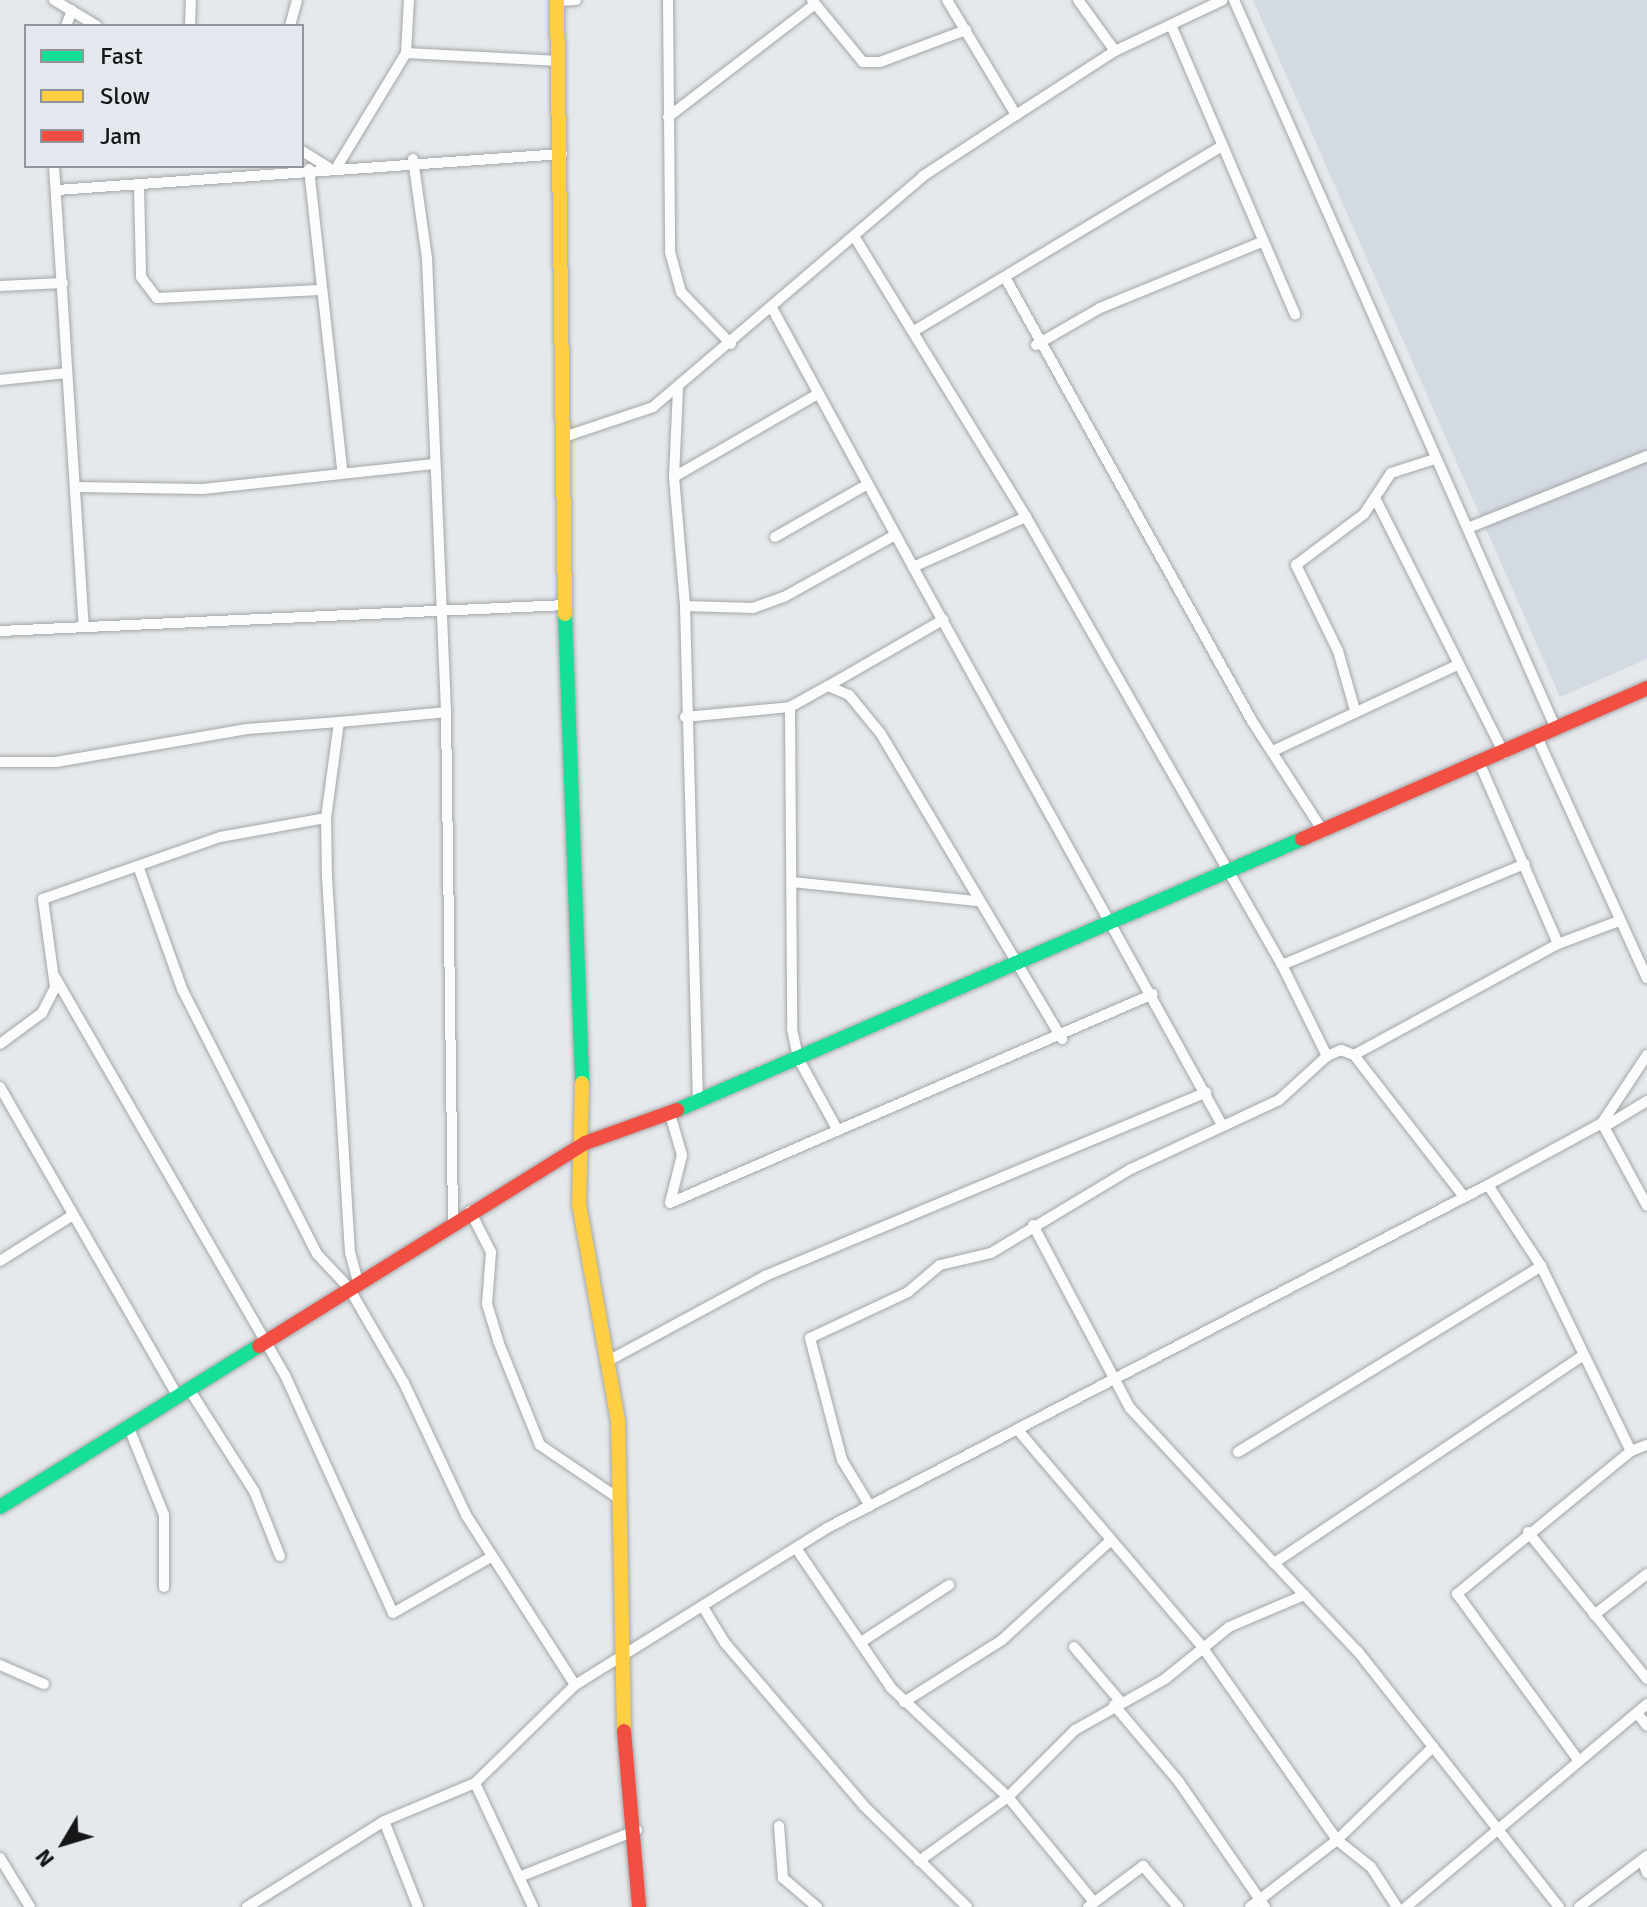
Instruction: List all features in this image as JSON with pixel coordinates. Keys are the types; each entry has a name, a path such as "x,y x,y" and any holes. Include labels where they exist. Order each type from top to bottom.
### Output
{"street":[{"path":"54,0 94,24"},
{"path":"190,24 191,0"},
{"path":"291,24 297,0"},
{"path":"333,166 406,53 409,0"},
{"path":"576,0 557,1 562,154 565,605 585,1143 579,1211 618,1420 617,1657 637,1830 639,1907"},
{"path":"668,0 668,117 675,277 731,344"},
{"path":"947,0 1016,115"},
{"path":"1078,0 1115,51"},
{"path":"564,437 623,422 678,389 923,176 1115,51 1223,0"},
{"path":"1234,0 1556,729"},
{"path":"668,117 814,2 871,63 966,30"},
{"path":"67,24 72,10"},
{"path":"1171,25 1295,315"},
{"path":"406,53 559,61"},
{"path":"914,331 1006,279 1222,146"},
{"path":"304,152 333,166"},
{"path":"57,190 139,186 413,159 562,154"},
{"path":"413,159 427,258 438,606 446,712 453,1221"},
{"path":"54,168 84,626"},
{"path":"309,169 342,470"},
{"path":"139,186 141,277 157,298 320,290"},
{"path":"854,236 1026,517 1282,965 1327,1056"},
{"path":"1036,345 1100,308 1262,242"},
{"path":"1006,279 1036,345 1114,464 1252,721 1275,750 1323,831"},
{"path":"0,286 63,283"},
{"path":"772,308 866,485 1112,919 1222,1125"},
{"path":"0,380 67,373"},
{"path":"678,389 674,477 685,606 685,717 698,1103"},
{"path":"674,477 818,394"},
{"path":"1468,528 1647,456"},
{"path":"1354,707 1338,651 1296,565 1376,500 1391,473 1435,459"},
{"path":"75,487 203,489 342,470 434,464"},
{"path":"775,537 866,485"},
{"path":"1376,500 1504,753"},
{"path":"913,567 1026,517"},
{"path":"685,606 753,608 784,597 895,535"},
{"path":"0,631 438,606 565,605"},
{"path":"685,717 790,707 943,620"},
{"path":"1275,750 1354,707 1457,665"},
{"path":"828,686 849,695 881,734 977,901 1062,1039"},
{"path":"0,1507 453,1221 585,1143 698,1103 1112,919 1229,872 1647,688"},
{"path":"790,707 798,1058 837,1129"},
{"path":"0,762 56,762 247,729 446,712"},
{"path":"339,722 326,818 353,1285 491,1557 575,1685"},
{"path":"1537,737 1647,978"},
{"path":"1479,762 1558,944"},
{"path":"326,818 220,837 39,901 55,977 260,1342 285,1375 393,1613 491,1557"},
{"path":"1282,965 1525,864"},
{"path":"138,866 182,989 317,1254 353,1285"},
{"path":"792,882 977,901"},
{"path":"1354,1055 1558,944 1619,921"},
{"path":"0,1044 42,1013 55,977"},
{"path":"670,1114 682,1155 670,1203 837,1129 1062,1039 1153,994"},
{"path":"870,1506 842,1460 810,1338 908,1292 940,1265 991,1253 1033,1225 1222,1125 1293,1092 1327,1056 1341,1050 1354,1055 1464,1197"},
{"path":"1603,1125 1647,1055"},
{"path":"0,1087 70,1217 184,1392 254,1491 280,1556"},
{"path":"608,1361 765,1276 1206,1092"},
{"path":"247,1907 384,1821 475,1783 575,1685 796,1548 870,1506 1647,1101"},
{"path":"1603,1125 1647,1206"},
{"path":"1488,1185 1541,1266 1582,1356 1631,1451"},
{"path":"470,1211 491,1252 487,1304 536,1437 618,1498"},
{"path":"0,1261 70,1217"},
{"path":"1033,1225 1115,1380 1140,1420 1304,1595 1433,1747 1559,1907"},
{"path":"1238,1452 1541,1266"},
{"path":"1274,1563 1582,1356"},
{"path":"129,1428 164,1515 164,1587"},
{"path":"1017,1429 1201,1645 1337,1840 1371,1867 1397,1907"},
{"path":"1579,1761 1457,1597 1528,1532 1631,1451 1647,1445"},
{"path":"1528,1532 1647,1679"},
{"path":"904,1702 1002,1640 1110,1541"},
{"path":"796,1548 904,1702 1008,1797 1090,1904 1143,1866 1178,1907"},
{"path":"1594,1615 1647,1574"},
{"path":"861,1642 949,1585"},
{"path":"919,1861 1008,1797 1061,1741 1117,1703 1165,1679 1201,1645 1304,1595"},
{"path":"703,1607 779,1708 919,1861 967,1907"},
{"path":"1074,1647 1179,1782 1262,1903"},
{"path":"0,1665 44,1684"},
{"path":"1406,1907 1647,1704"},
{"path":"1637,1713 1647,1726"},
{"path":"1250,1907 1262,1903 1337,1840 1433,1747"},
{"path":"475,1783 533,1907"},
{"path":"384,1821 418,1907"},
{"path":"779,1826 783,1878 817,1907"},
{"path":"519,1877 637,1830"},
{"path":"0,1858 30,1907"},
{"path":"1579,1907 1644,1858 1647,1873"}],"shaded area":[{"path":"1253,0 1647,0 1647,659 1560,697"}],"traffic: fast":[{"path":"565,614 582,1083"},
{"path":"677,1110 1302,839"},
{"path":"0,1507 259,1346"}],"traffic: slow":[{"path":"557,0 565,614"},
{"path":"582,1083 579,1204 618,1420 624,1731"}],"traffic: jam":[{"path":"1302,839 1647,688"},
{"path":"259,1346 585,1143 677,1110"},
{"path":"624,1731 639,1907"}]}
